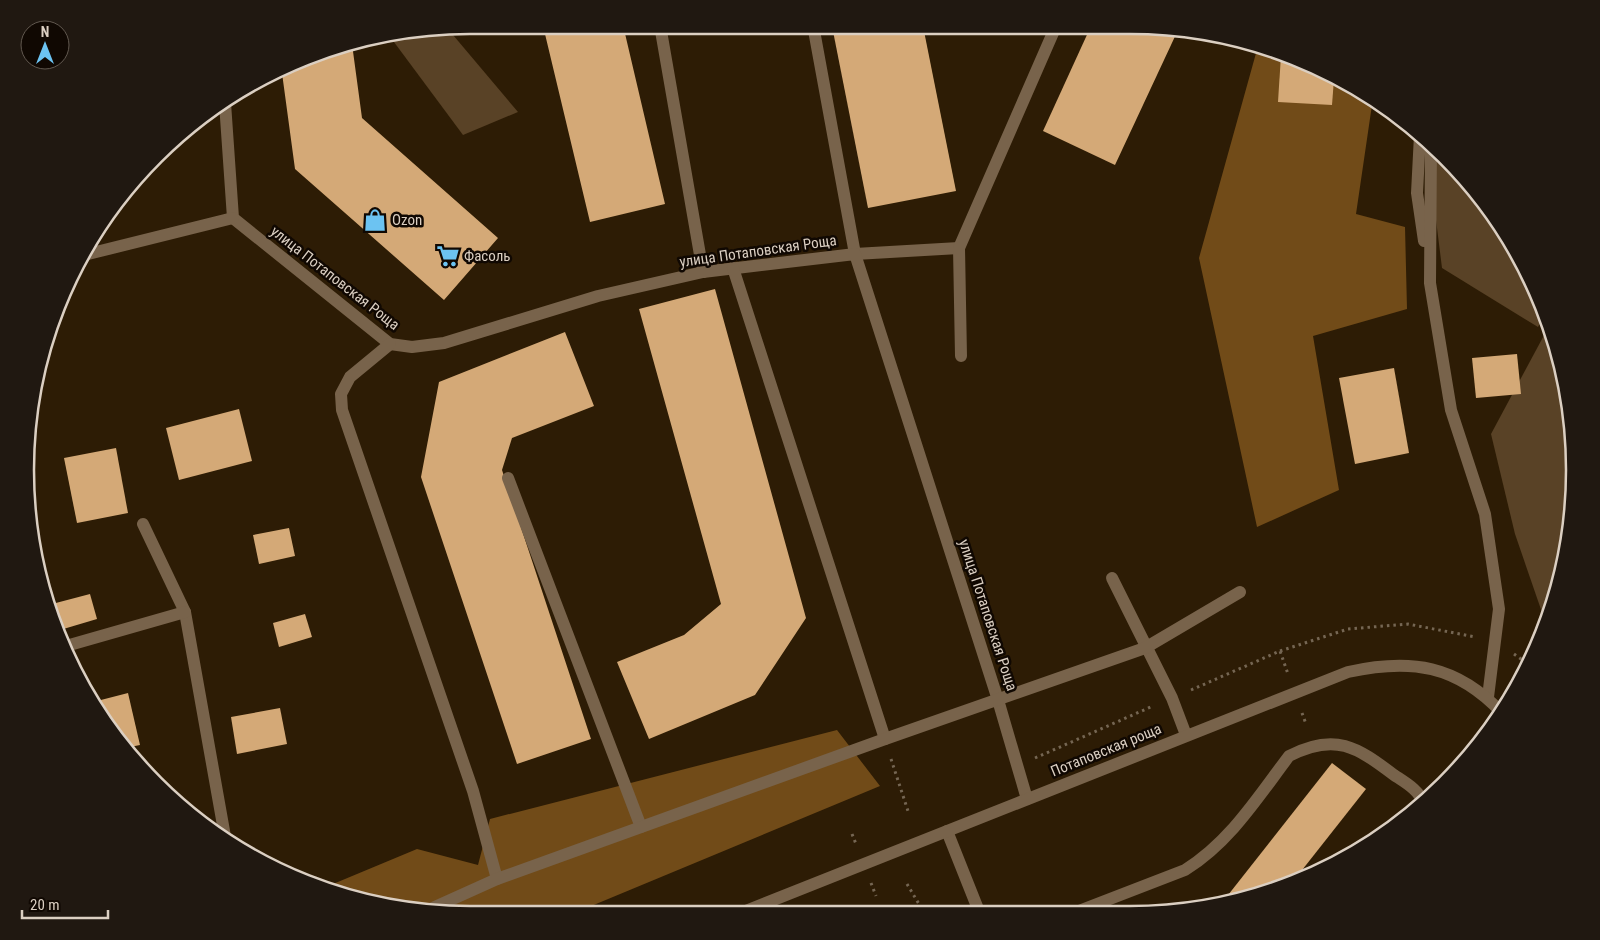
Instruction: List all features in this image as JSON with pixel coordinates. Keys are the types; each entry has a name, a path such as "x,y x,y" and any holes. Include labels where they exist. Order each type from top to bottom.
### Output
{"street":[{"path":"662,34 703,272"},
{"path":"814,34 855,254 959,248"},
{"path":"961,356 959,248 1053,34"},
{"path":"92,252 233,218 225,109"},
{"path":"1420,144 1417,193 1451,410 1485,514 1498,609 1488,697"},
{"path":"1430,154 1430,284"},
{"name":"улица Потаповская Роща","path":"233,218 390,344 412,347 444,343 598,296 703,272 855,254 998,700 1027,799"},
{"path":"733,268 885,739"},
{"path":"390,344 350,376 341,394 342,410 473,791 497,879"},
{"path":"508,478 641,827"},
{"path":"143,524 184,612 224,830"},
{"path":"1112,578 1145,648 1172,698 1186,735"},
{"path":"440,905 497,879 885,739 1145,648 1240,592"},
{"path":"71,645 184,612"},
{"name":"Потаповская роща","path":"758,906 1321,682 1369,668 1395,665 1425,667 1447,672 1466,681 1488,697 1496,707"},
{"path":"1092,906 1185,870 1199,861 1231,832 1289,756 1303,749 1332,744 1365,752 1420,796"},
{"path":"947,831 977,906"}],"path":[{"path":"1280,651 1348,629 1408,624 1495,640 1522,660"},
{"path":"885,739 908,811"},
{"path":"907,884 919,906"}],"shaded area":[{"path":"453,35 518,112 463,135 393,41 413,37"},
{"path":"1256,53 1297,67 1323,79 1372,107 1356,214 1405,227 1407,309 1313,336 1339,490 1257,527 1199,258"},
{"path":"1427,151 1458,182 1493,228 1508,252 1533,303 1540,323 1538,327 1442,268"},
{"path":"1544,335 1558,385 1563,413 1566,470 1563,527 1558,555 1542,613 1515,534 1491,434"},
{"path":"837,730 880,786 591,906 470,906 413,903 385,898 333,884 417,849 478,865 490,819"}],"building":[{"path":"545,34 625,34 665,204 590,222"},
{"path":"834,34 925,34 956,191 868,208"},
{"path":"1087,34 1175,36 1115,165 1043,131"},
{"path":"353,50 362,118 498,238 444,300 295,169 282,76 303,67"},
{"path":"1281,61 1334,84 1332,105 1278,102"},
{"path":"715,289 806,618 755,695 649,739 617,662 684,635 721,604 639,309"},
{"path":"565,332 594,406 512,438 502,470 591,739 517,764 421,477 439,382"},
{"path":"1517,354 1521,394 1476,398 1472,358"},
{"path":"1394,368 1409,453 1355,464 1339,378"},
{"path":"239,409 252,461 179,480 166,428"},
{"path":"116,448 128,513 77,523 64,458"},
{"path":"289,528 295,556 259,564 253,535"},
{"path":"90,594 97,619 64,629 55,603"},
{"path":"305,614 312,637 279,647 273,623"},
{"path":"128,693 140,745 133,746 100,700"},
{"path":"280,708 287,744 237,754 231,717"},
{"path":"1332,763 1366,789 1301,871 1270,883 1228,895"}],"place":[{"name":"Ozon","path":"375,220"},
{"name":"Фасоль","path":"448,256"}]}
